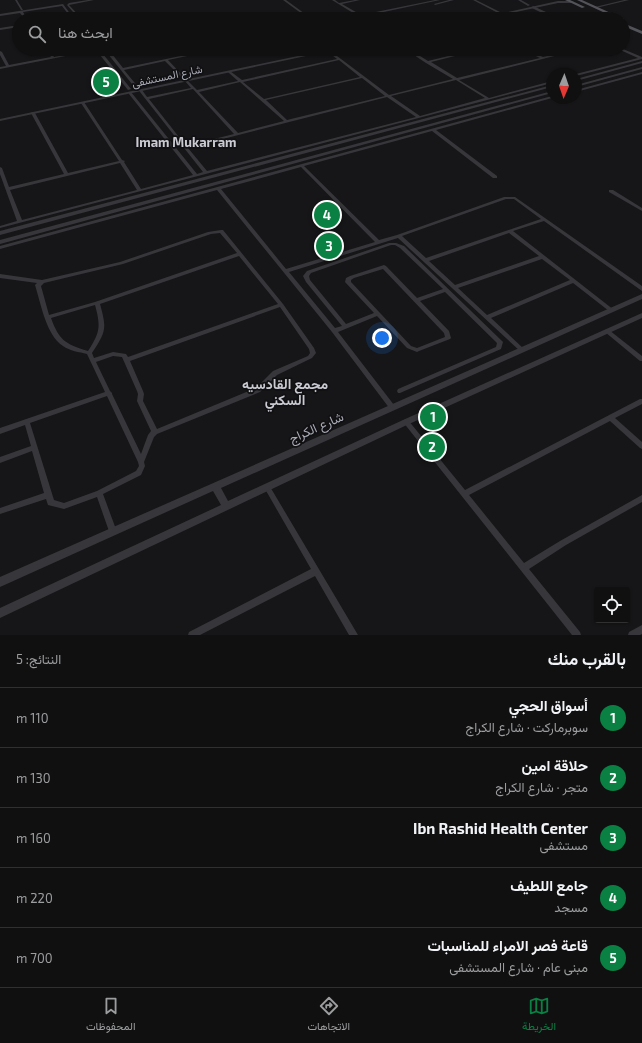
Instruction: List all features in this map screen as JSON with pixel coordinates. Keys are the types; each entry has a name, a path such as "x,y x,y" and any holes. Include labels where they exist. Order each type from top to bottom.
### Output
{"main road":[{"path":"579,0 607,12"},
{"path":"570,1 595,12"},
{"path":"630,22 642,27"},
{"path":"630,27 642,33"}],"street":[{"path":"16,0 22,10"},
{"path":"68,4 78,0"},
{"path":"0,14 93,0"},
{"path":"284,0 301,12"},
{"path":"333,0 352,12"},
{"path":"339,4 359,0"},
{"path":"418,0 424,3"},
{"path":"381,12 439,0"},
{"path":"395,12 453,0"},
{"path":"474,0 499,12"},
{"path":"518,0 542,12"},
{"path":"505,12 554,0"},
{"path":"594,6 615,0"},
{"path":"594,6 628,0"},
{"path":"531,6 570,1"},
{"path":"62,4 68,12"},
{"path":"68,4 75,12"},
{"path":"0,29 12,27"},
{"path":"0,52 8,66"},
{"path":"630,55 641,61"},
{"path":"0,68 63,56"},
{"path":"103,56 195,175"},
{"path":"111,56 147,98 206,173"},
{"path":"121,68 173,56"},
{"path":"121,68 185,56"},
{"name":"شارع المستشفى","path":"0,120 7,117 291,56"},
{"name":"شارع المستشفى","path":"185,79 230,72 260,63 300,56"},
{"path":"336,56 388,96 419,117"},
{"path":"418,56 488,98"},
{"path":"427,62 451,56"},
{"path":"538,56 542,58"},
{"path":"186,147 455,78 550,56"},
{"path":"197,91 340,59"},
{"path":"166,60 237,134"},
{"path":"582,74 641,61"},
{"path":"582,78 641,61"},
{"path":"582,84 642,68"},
{"path":"230,72 287,122"},
{"path":"585,73 591,76"},
{"path":"582,89 642,73"},
{"path":"263,100 364,77"},
{"path":"598,80 604,83"},
{"path":"0,227 50,217 169,188 419,117 546,84"},
{"path":"147,98 194,88"},
{"path":"0,233 140,190 195,175 303,150 546,88"},
{"name":"شارع المستشفى","path":"0,116 7,117 33,113 83,103 129,91"},
{"path":"513,92 519,95"},
{"path":"0,248 54,230 173,195 546,94"},
{"path":"0,242 219,189 546,99"},
{"path":"526,100 532,103"},
{"path":"83,103 123,161 140,190"},
{"path":"33,113 66,174"},
{"path":"446,114 453,119"},
{"path":"154,123 164,120"},
{"path":"433,130 495,177"},
{"path":"8,189 123,161"},
{"path":"302,166 378,242"},
{"path":"0,168 20,222"},
{"path":"266,170 271,175"},
{"path":"169,188 173,195"},
{"path":"219,189 334,331 392,407"},
{"path":"611,191 642,210"},
{"path":"285,271 400,236 506,198 515,198 642,289"},
{"path":"426,260 544,219"},
{"path":"0,276 42,282 121,263 217,231 221,231 281,305 312,349 313,353 310,357 276,374 258,390 155,432 151,435 141,462"},
{"path":"509,232 611,310"},
{"path":"400,236 522,350"},
{"path":"345,326 308,281 306,276 309,272 391,244 396,244 402,247 500,342 501,345 499,348 400,391"},
{"path":"48,317 97,303 240,254"},
{"path":"455,288 542,257"},
{"path":"384,267 416,300 447,332 448,338 424,348 413,349 409,347 350,284 348,279 384,267"},
{"path":"487,316 573,281"},
{"path":"27,422 51,503 64,506 99,493 140,473 142,466 141,462 89,353 67,346 58,339 48,317 38,285 42,282"},
{"path":"416,300 446,290"},
{"name":"شارع الكراج","path":"0,582 642,296"},
{"path":"89,353 101,334 104,326 97,303"},
{"path":"126,360 281,305"},
{"path":"334,331 378,314"},
{"path":"0,613 406,422 642,315"},
{"path":"607,331 642,359"},
{"path":"93,361 114,354 124,355 140,391 140,401 155,432"},
{"path":"0,431 109,393"},
{"path":"464,494 642,401"},
{"path":"610,417 642,446"},
{"path":"406,422 577,635"},
{"path":"0,460 34,448"},
{"path":"215,486 226,506"},
{"path":"267,487 354,635"},
{"path":"99,493 113,532"},
{"path":"0,511 48,495"},
{"path":"523,568 563,543 642,498"},
{"path":"192,635 316,571"},
{"path":"632,635 642,629"}],"place":[{"name":"قاعة فصر الامراء للمناسبات","path":"106,82"},
{"name":"جامع اللطیف","path":"327,215"},
{"name":"Ibn Rashid Health Center","path":"329,246"},
{"name":"أسواق الحجي","path":"433,417"},
{"name":"حلاقة امين","path":"432,447"}],"district":[{"name":"Imam Mukarram","path":"186,142"},
{"name":"مجمع القادسيه السكني","path":"285,392"}]}
